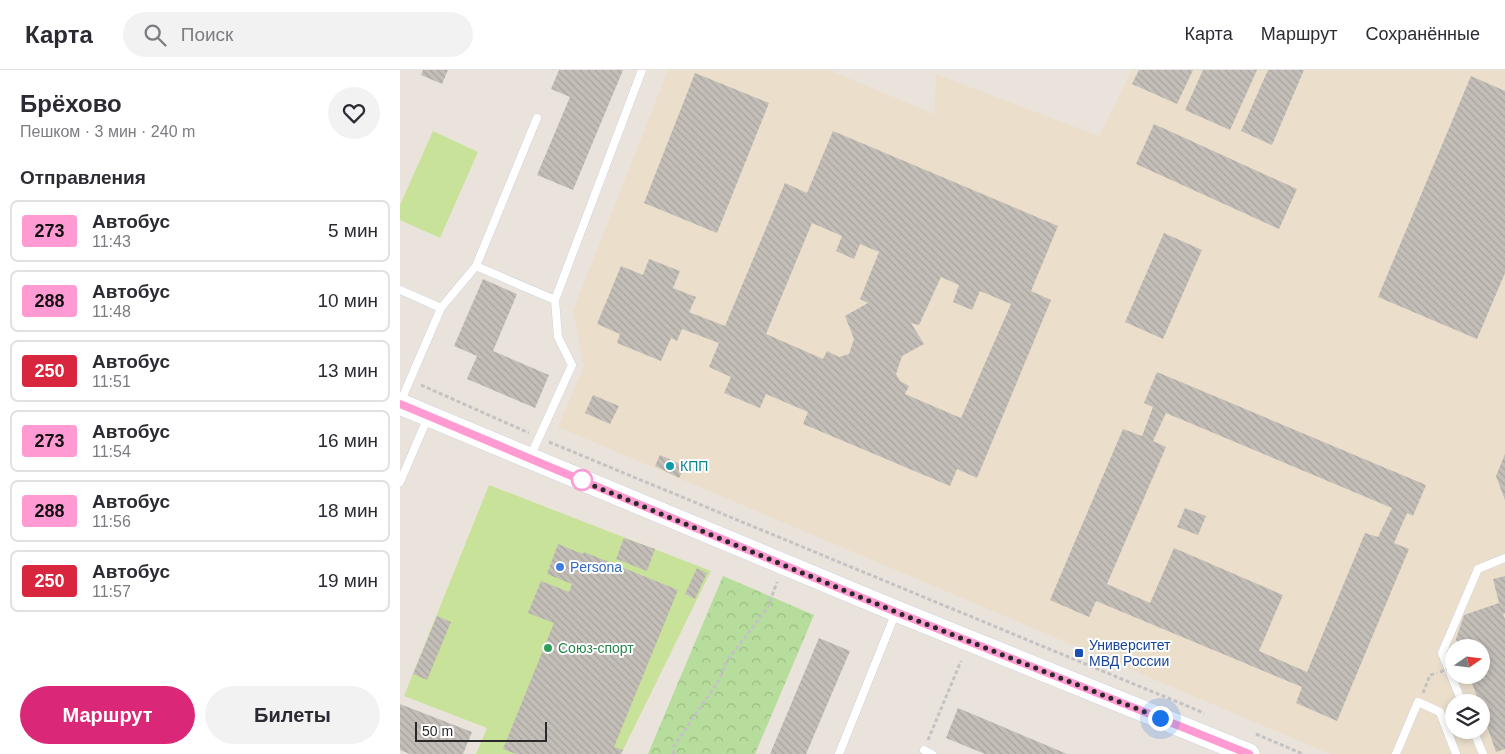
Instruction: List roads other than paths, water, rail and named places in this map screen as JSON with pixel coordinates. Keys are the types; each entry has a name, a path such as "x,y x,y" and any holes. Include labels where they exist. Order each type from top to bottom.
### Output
{"street":[{"path":"400,404 896,612 1249,754"}],"lane":[{"path":"529,458 572,365 558,337 555,300 642,70"},
{"path":"400,404 441,308 476,266 537,118"},
{"path":"476,266 555,300"},
{"path":"400,290 441,308"},
{"path":"400,482 429,416"},
{"path":"1459,694 1442,653 1478,569 1505,558"},
{"path":"839,754 896,612"},
{"path":"1396,754 1418,702 1440,712 1456,754"},
{"path":"1476,739 1482,754"},
{"path":"924,750 932,754"}],"place":[{"name":"КПП","path":"670,466"},
{"name":"Persona","path":"560,567"},
{"name":"Союз-спорт","path":"548,648"},
{"name":"Университет МВД России","path":"1079,653"}]}
